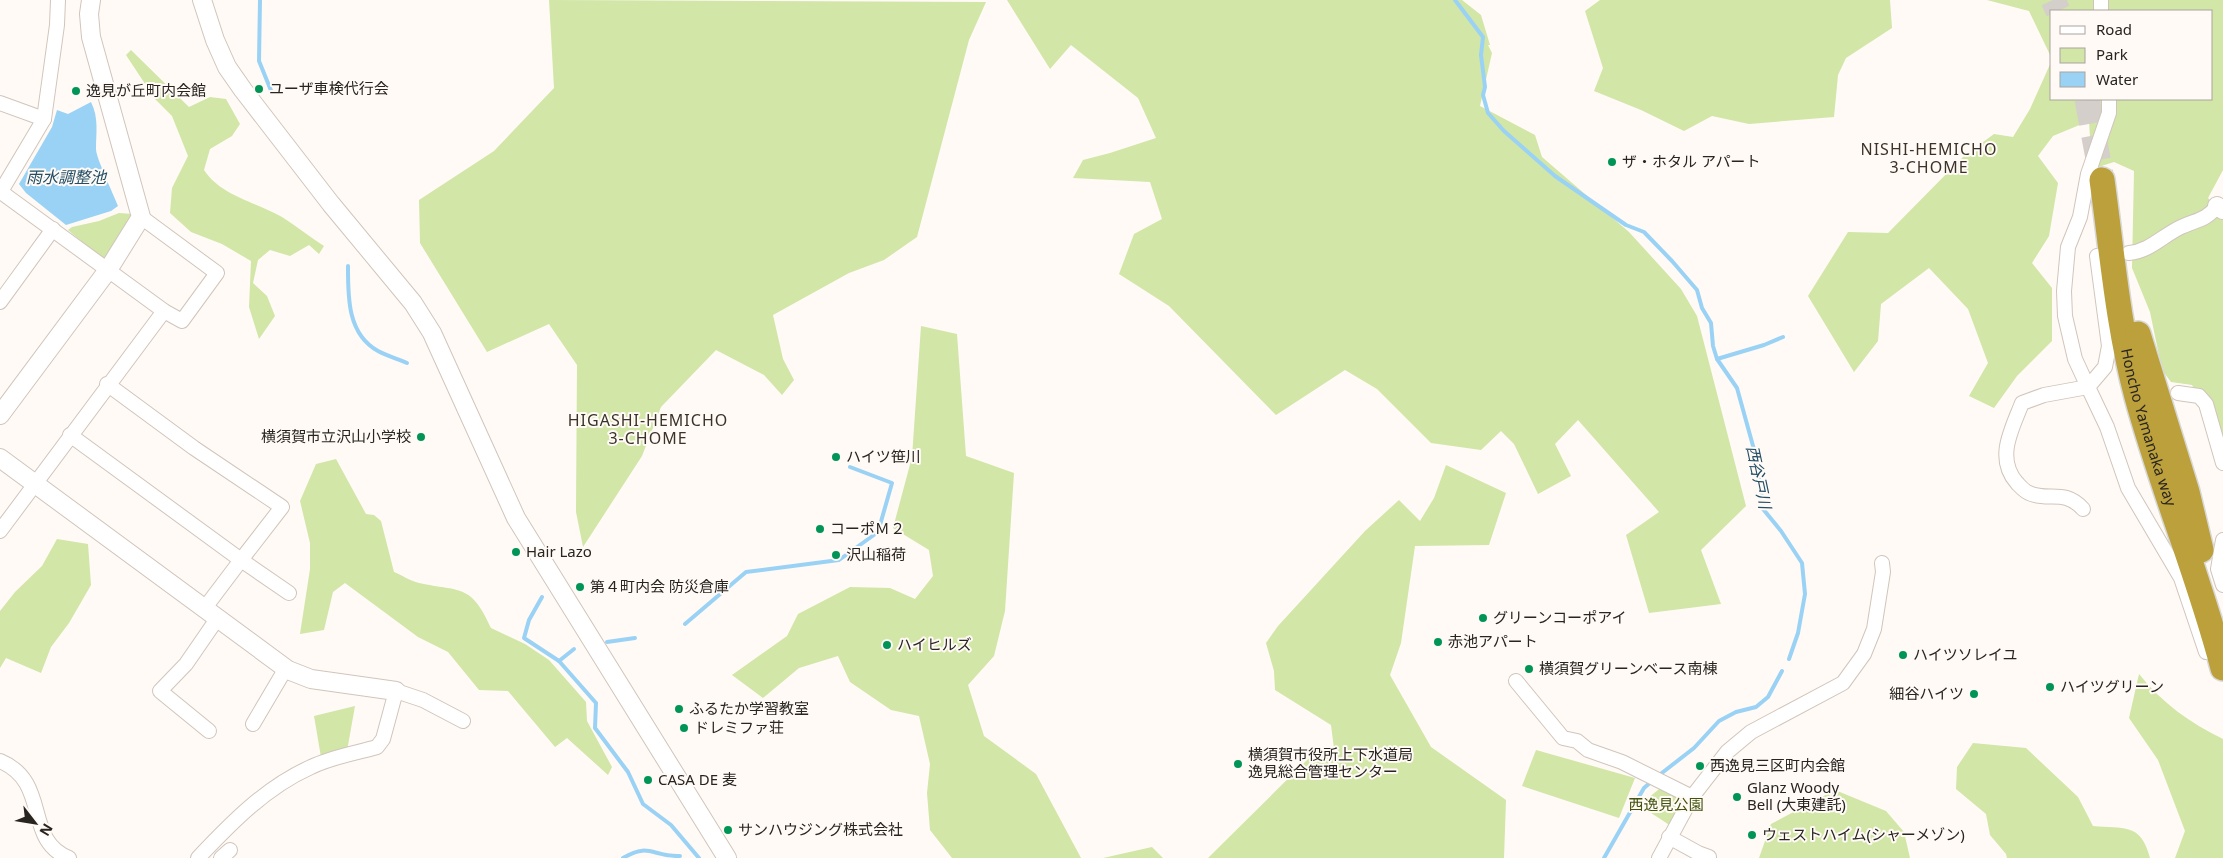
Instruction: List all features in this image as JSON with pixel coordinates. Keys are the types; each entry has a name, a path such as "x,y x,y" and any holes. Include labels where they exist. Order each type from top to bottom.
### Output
{"highway":[{"name":"Honcho Yamanaka way","path":"2107,180 2128,362 2137,398 2183,542 2209,614 2217,653"}],"street":[{"path":"58,0 57,25 44,119 1,192 164,311 182,321 217,273 141,217 91,37 89,14 91,0"},
{"path":"202,0 215,40 243,90 331,204 413,303 432,333 516,518 727,858"},
{"path":"2109,100 2109,112 2088,174 2080,217 2068,247 2064,291 2065,316 2075,359 2107,427 2128,488 2181,578 2217,653"},
{"path":"0,103 44,119"},
{"path":"2129,253 2145,250 2181,227 2202,220 2220,208"},
{"path":"0,415 108,270 141,217"},
{"path":"0,302 52,229"},
{"path":"2083,509 2076,501 2061,496 2029,493 2009,474 2006,455 2007,440 2022,403 2044,395 2088,387 2105,367 2109,346 2097,256"},
{"path":"0,531 107,384 164,311"},
{"path":"107,384 194,448 282,507 241,560 186,664 160,691 209,731"},
{"path":"2178,393 2199,396 2206,404 2223,463"},
{"path":"70,434 289,594"},
{"path":"0,458 286,668 311,679 396,691 423,700 463,721"},
{"path":"2223,540 2218,569 2223,585"},
{"path":"1659,858 1692,798 1727,752 1751,732 1843,683 1864,654 1874,629 1883,572 1882,563"},
{"path":"253,724 286,668"},
{"path":"1516,680 1564,738 1577,741 1588,750 1622,762 1692,798"},
{"path":"198,858 231,822 282,783 311,766 377,747 383,739 396,691"},
{"path":"0,761 19,772 29,785 45,839 53,848 69,858"},
{"path":"1669,837 1698,853 1710,856"}],"green space":[{"path":"549,0 986,2 969,40 917,237 884,260 849,273 773,315 783,359 794,380 782,395 764,375 716,350 661,407 642,456 583,547 576,512 577,365 549,324 487,352 420,243 419,200 494,151 554,88"},
{"path":"1007,0 1462,0 1481,15 1490,45 1488,45 1492,53 1480,106 1535,135 1542,157 1629,232 1681,289 1697,316 1746,506 1701,550 1721,604 1649,613 1626,535 1659,512 1578,420 1555,444 1571,476 1538,494 1514,444 1501,431 1481,450 1431,443 1377,389 1345,370 1276,415 1169,306 1119,274 1134,234 1162,219 1150,182 1073,178 1083,160 1156,138 1138,98 1071,45 1050,69"},
{"path":"1600,0 1890,0 1892,28 1846,58 1838,75 1834,117 1749,124 1712,116 1684,131 1641,110 1594,91 1603,68 1585,11"},
{"path":"1987,0 2223,0 2223,170 2208,198 2223,214 2223,439 2192,385 2171,382 2162,370 2150,312 2132,268 2134,171 2114,162 2092,169 2089,121 2053,136 2038,156 2058,183 2049,236 2032,263 2052,288 2052,341 2017,376 1994,408 1969,396 1988,363 1968,309 1929,268 1881,304 1878,341 1854,372 1808,296 1848,232 1888,233 1964,156 1994,134 2013,137 2030,109 2050,64 2050,100 2213,100 2213,10 2050,10 2050,55 2029,11"},
{"path":"131,50 189,107 210,97 226,99 240,124 232,136 210,149 204,170 211,179 240,198 282,217 324,246 319,254 309,245 290,256 270,250 258,260 253,283 267,296 275,316 259,339 249,307 251,261 222,244 191,232 170,213 172,188 188,156 172,116 155,99 126,55"},
{"path":"119,213 133,214 107,263 68,230 72,227 99,221"},
{"path":"921,326 957,334 966,456 1014,473 1005,611 994,656 968,685 984,736 1036,774 1081,858 952,858 930,830 927,793 930,764 919,716 891,710 850,682 838,656 799,668 763,698 732,675 787,636 798,614 850,587 890,588 915,599 933,576 929,550 893,528 912,457"},
{"path":"336,459 366,514 374,515 381,521 394,572 416,582 455,589 470,596 477,603 491,628 525,644 549,660 586,702 587,721 612,767 608,775 567,738 555,747 508,691 479,690 448,652 418,637 345,583 333,592 324,630 300,634 310,569 310,543 300,501 316,464"},
{"path":"1446,465 1506,493 1489,545 1415,546 1401,643 1390,675 1431,747 1506,800 1504,858 1208,858 1308,759 1334,749 1331,725 1275,690 1274,671 1266,643 1278,626 1365,531 1399,500 1420,521 1434,498"},
{"path":"57,539 88,544 91,585 69,623 51,647 41,673 6,658 0,668 0,611 15,592 42,566"},
{"path":"2139,674 2157,694 2177,711 2223,739 2223,858 2175,858 2185,831 2158,760 2129,718"},
{"path":"355,706 347,751 321,757 314,716"},
{"path":"1973,743 2026,748 2078,797 2093,826 2122,828 2136,833 2142,838 2150,858 2007,858 2006,854 1990,835 1986,814 1956,789 1957,767"},
{"path":"1536,750 1635,778 1619,818 1522,786"},
{"name":"西逸見公園","path":"1663,786 1688,799 1671,826 1642,807 1648,798"},
{"path":"1835,790 1886,811 1904,832 1910,858 1759,858 1771,824"},
{"path":"1152,847 1163,858 1103,858"}],"water":[{"name":"雨水調整池","path":"91,102 96,120 97,154 118,206 111,211 66,225 26,193 19,184 52,127 57,110 68,114"}],"waterway":[{"path":"260,0 259,61 272,93"},
{"path":"1455,0 1483,37 1481,55 1485,87 1483,95 1488,113 1504,131 1555,176 1626,225 1644,232 1672,261 1697,290 1702,308 1711,323 1713,346 1717,359"},
{"path":"348,266 349,302 351,313 360,335 378,351 407,363"},
{"name":"西谷戸川","path":"1783,337 1764,345 1717,359 1737,388 1758,464 1763,509 1781,531 1802,563 1805,594 1798,633 1789,659"},
{"path":"685,624 746,572 839,560 878,532 892,483 850,467"},
{"path":"542,597 529,620 524,638 559,661 596,703 595,728 628,772 643,804 671,825 699,858"},
{"path":"607,642 635,638"},
{"path":"559,661 574,649"},
{"name":"西谷戸川","path":"1658,776 1694,748 1719,721 1736,712 1756,707 1768,697 1782,671"},
{"name":"西谷戸川","path":"1604,858 1644,788 1652,781"},
{"path":"623,858 639,851 680,856"}],"tunnel":[{"path":"2053,0 2058,10"},
{"path":"2087,100 2102,180"}],"place":[{"name":"ユーザ車検代行会","path":"259,89"},
{"name":"逸見が丘町内会館","path":"76,91"},
{"name":"ザ・ホタル アパート","path":"1612,162"},
{"name":"横須賀市立沢山小学校","path":"421,437"},
{"name":"ハイツ笹川","path":"836,457"},
{"name":"コーポＭ２","path":"820,529"},
{"name":"Hair Lazo","path":"516,552"},
{"name":"沢山稲荷","path":"836,555"},
{"name":"第４町内会 防災倉庫","path":"580,587"},
{"name":"グリーンコーポアイ","path":"1483,618"},
{"name":"赤池アパート","path":"1438,642"},
{"name":"ハイヒルズ","path":"887,645"},
{"name":"ハイツソレイユ","path":"1903,655"},
{"name":"横須賀グリーンベース南棟","path":"1529,669"},
{"name":"ハイツグリーン","path":"2050,687"},
{"name":"細谷ハイツ","path":"1974,694"},
{"name":"ふるたか学習教室","path":"679,709"},
{"name":"ドレミファ荘","path":"684,728"},
{"name":"横須賀市役所上下水道局 逸見総合管理センター","path":"1238,764"},
{"name":"西逸見三区町内会館","path":"1700,766"},
{"name":"CASA DE 麦","path":"648,780"},
{"name":"Glanz Woody Bell (大東建託)","path":"1737,797"},
{"name":"サンハウジング株式会社","path":"728,830"},
{"name":"ウェストハイム(シャーメゾン)","path":"1752,835"}],"district":[{"name":"NISHI-HEMICHO 3-CHOME","path":"1929,158"},
{"name":"HIGASHI-HEMICHO 3-CHOME","path":"648,429"}]}
